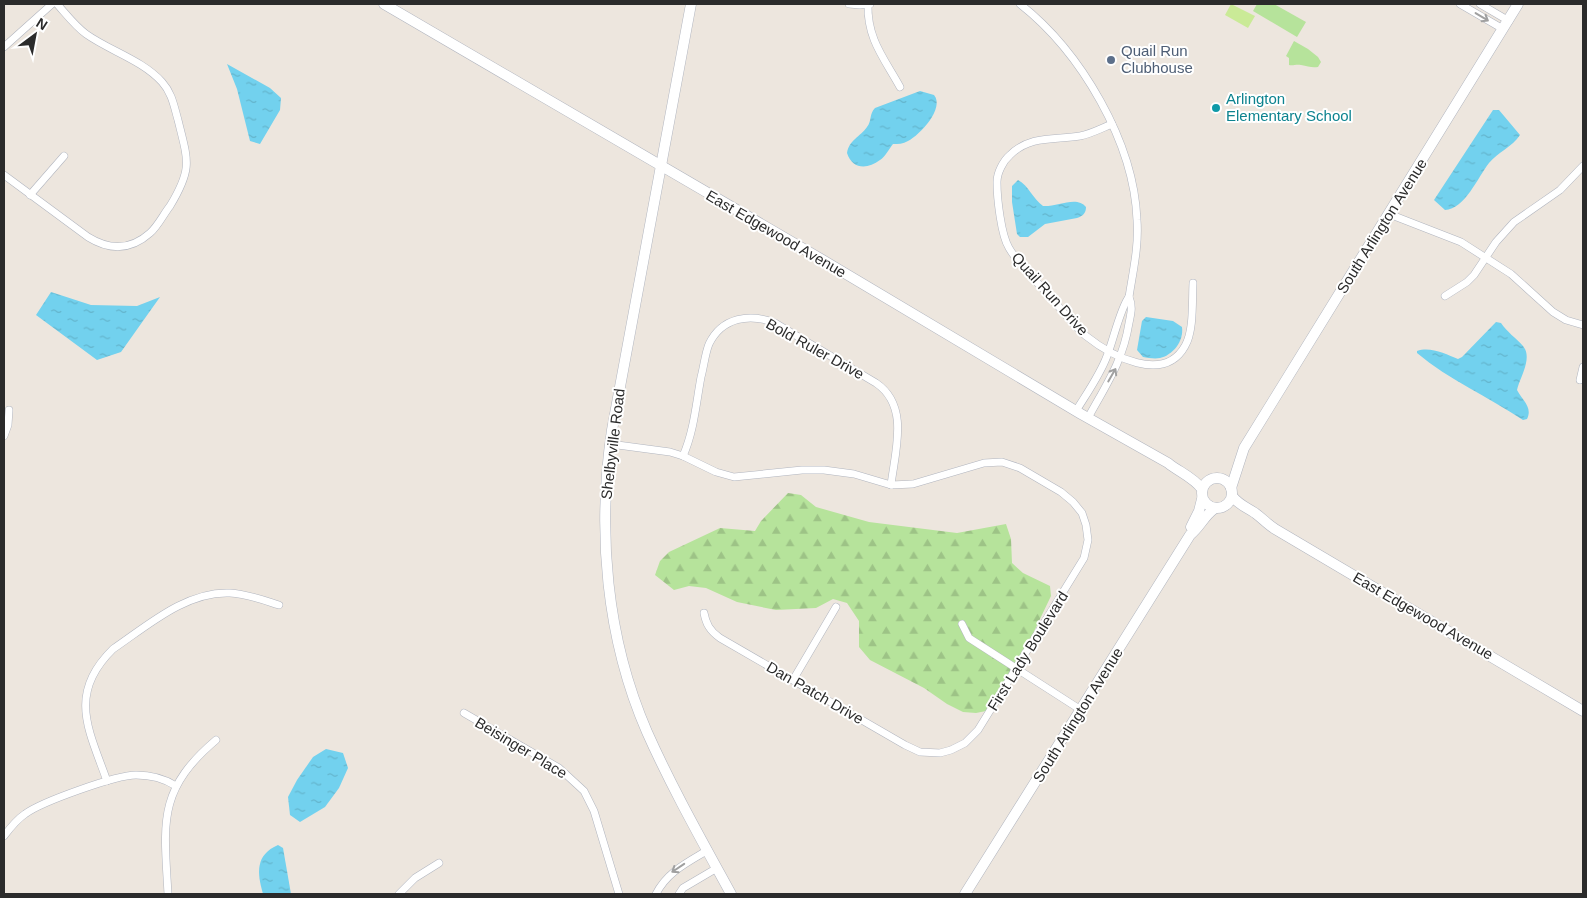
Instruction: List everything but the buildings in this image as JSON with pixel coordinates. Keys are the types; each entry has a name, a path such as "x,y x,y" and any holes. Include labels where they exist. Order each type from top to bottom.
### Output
{"main road":[{"name":"East Edgewood Avenue","path":"384,4 821,259 1076,411 1168,463"},
{"name":"Shelbyville Road","path":"691,4 610,444 606,483 606,540 611,599 619,643 647,732 661,763 732,894"},
{"name":"South Arlington Avenue","path":"1231,492 1244,448 1518,4"},
{"name":"South Arlington Avenue","path":"1216,478 1227,472 1238,453 1244,448"},
{"path":"1168,463 1228,482 1231,492 1241,506 1256,514 1262,521"},
{"path":"1168,463 1179,472 1194,480 1207,506 1233,510 1262,521"},
{"path":"1202,494 1206,482 1216,478"},
{"path":"1218,508 1229,503 1231,492"},
{"name":"South Arlington Avenue","path":"1190,535 1191,526 1199,511 1202,494"},
{"name":"South Arlington Avenue","path":"965,894 1190,535 1196,530 1205,516 1218,508"},
{"name":"East Edgewood Avenue","path":"1262,521 1583,711"}],"street":[{"path":"4,47 52,4"},
{"path":"4,175 96,242 102,246 113,248 129,245 145,237 156,227 183,185 187,170 187,156 169,90 150,71 85,33 57,4"},
{"path":"849,4 869,4 868,22 871,34 900,87"},
{"path":"1020,4 1043,25 1075,62 1099,99 1121,142 1130,171 1136,204 1137,246 1129,296 1132,304 1126,340 1100,371 1076,411"},
{"path":"1460,4 1506,25"},
{"path":"1480,4 1506,25"},
{"name":"Quail Run Drive","path":"1112,124 1081,136 1037,139 1024,144 1007,158 997,182 1002,227 1009,248 1024,268 1081,331 1115,353 1148,366 1167,363 1178,356 1186,346 1189,336 1193,283"},
{"path":"30,195 64,156"},
{"path":"1445,296 1469,280 1478,271 1500,236 1514,222 1560,190 1583,166"},
{"path":"1389,214 1461,242 1515,277 1553,312 1566,320 1583,325"},
{"path":"1088,418 1115,353 1124,302 1129,296"},
{"name":"Bold Ruler Drive","path":"683,456 690,435 706,354 711,340 721,328 734,320 745,317 757,317 775,323 876,383 890,396 897,413 898,424 891,485"},
{"path":"1580,380 1583,367"},
{"path":"4,436 8,424 9,410"},
{"path":"610,444 670,452 683,456 716,472 734,477 802,470 824,470 843,472 891,485"},
{"name":"First Lady Boulevard","path":"891,485 913,484 984,463 1002,462 1020,468 1067,496 1078,508 1084,518 1087,529 1088,544 1081,566 973,736 958,747 940,753"},
{"path":"107,781 88,729 85,710 85,698 92,676 106,656 113,649 163,615 177,607 203,597 230,593 257,598 279,605"},
{"path":"793,680 836,607"},
{"name":"Dan Patch Drive","path":"704,613 706,624 714,633 793,680 905,746 920,752 940,753"},
{"path":"962,624 969,638 1081,710"},
{"name":"Beisinger Place","path":"464,714 559,768 584,791 594,811 619,894"},
{"path":"168,894 166,825 170,802 176,786 192,762 216,740"},
{"path":"4,836 18,820 32,809 107,781 125,776 146,776 162,779 176,786"},
{"path":"656,894 661,884 669,875 708,850"},
{"path":"399,894 416,878 439,864"},
{"path":"679,894 683,888 717,868"}],"green space":[{"path":"1231,4 1255,16 1248,28 1225,15"},
{"path":"1257,4 1274,4 1306,22 1297,37 1253,11"},
{"path":"1294,41 1318,57 1321,62 1318,67 1289,65 1289,58 1286,56"},
{"path":"788,493 801,495 816,507 869,522 957,533 1006,524 1011,539 1012,563 1023,573 1050,586 1051,596 1016,669 991,710 976,713 963,712 947,704 924,688 870,660 859,647 859,621 847,603 833,599 816,608 776,610 737,602 706,588 689,586 674,590 655,575 660,561 669,552 720,528 755,531 761,521"}],"water":[{"path":"227,64 270,88 281,98 280,110 260,144 250,141 237,89"},
{"path":"920,91 934,95 937,100 934,114 919,133 908,141 893,144 884,157 875,163 861,166 852,162 847,153 848,149 852,142 869,125 875,108"},
{"path":"1493,110 1499,110 1520,135 1489,163 1459,204 1445,210 1434,200"},
{"path":"1018,180 1043,206 1077,202 1086,207 1085,213 1077,218 1045,224 1028,237 1020,237 1017,234 1012,202 1012,186"},
{"path":"51,292 91,305 137,306 160,297 121,352 97,360 36,315"},
{"path":"1146,317 1173,321 1182,327 1177,347 1169,354 1160,358 1143,357 1137,350 1142,321"},
{"path":"1496,322 1501,323 1526,351 1525,368 1517,390 1528,407 1527,419 1523,420 1456,380 1417,353 1417,351 1427,349 1458,359"},
{"path":"326,749 343,753 348,768 339,788 325,807 300,822 290,815 288,797 313,757"},
{"path":"278,845 283,848 291,894 263,894 259,872 260,865 265,854"}],"place":[{"name":"Quail Run Clubhouse","path":"1111,60"},
{"name":"Arlington Elementary School","path":"1216,108"}]}
